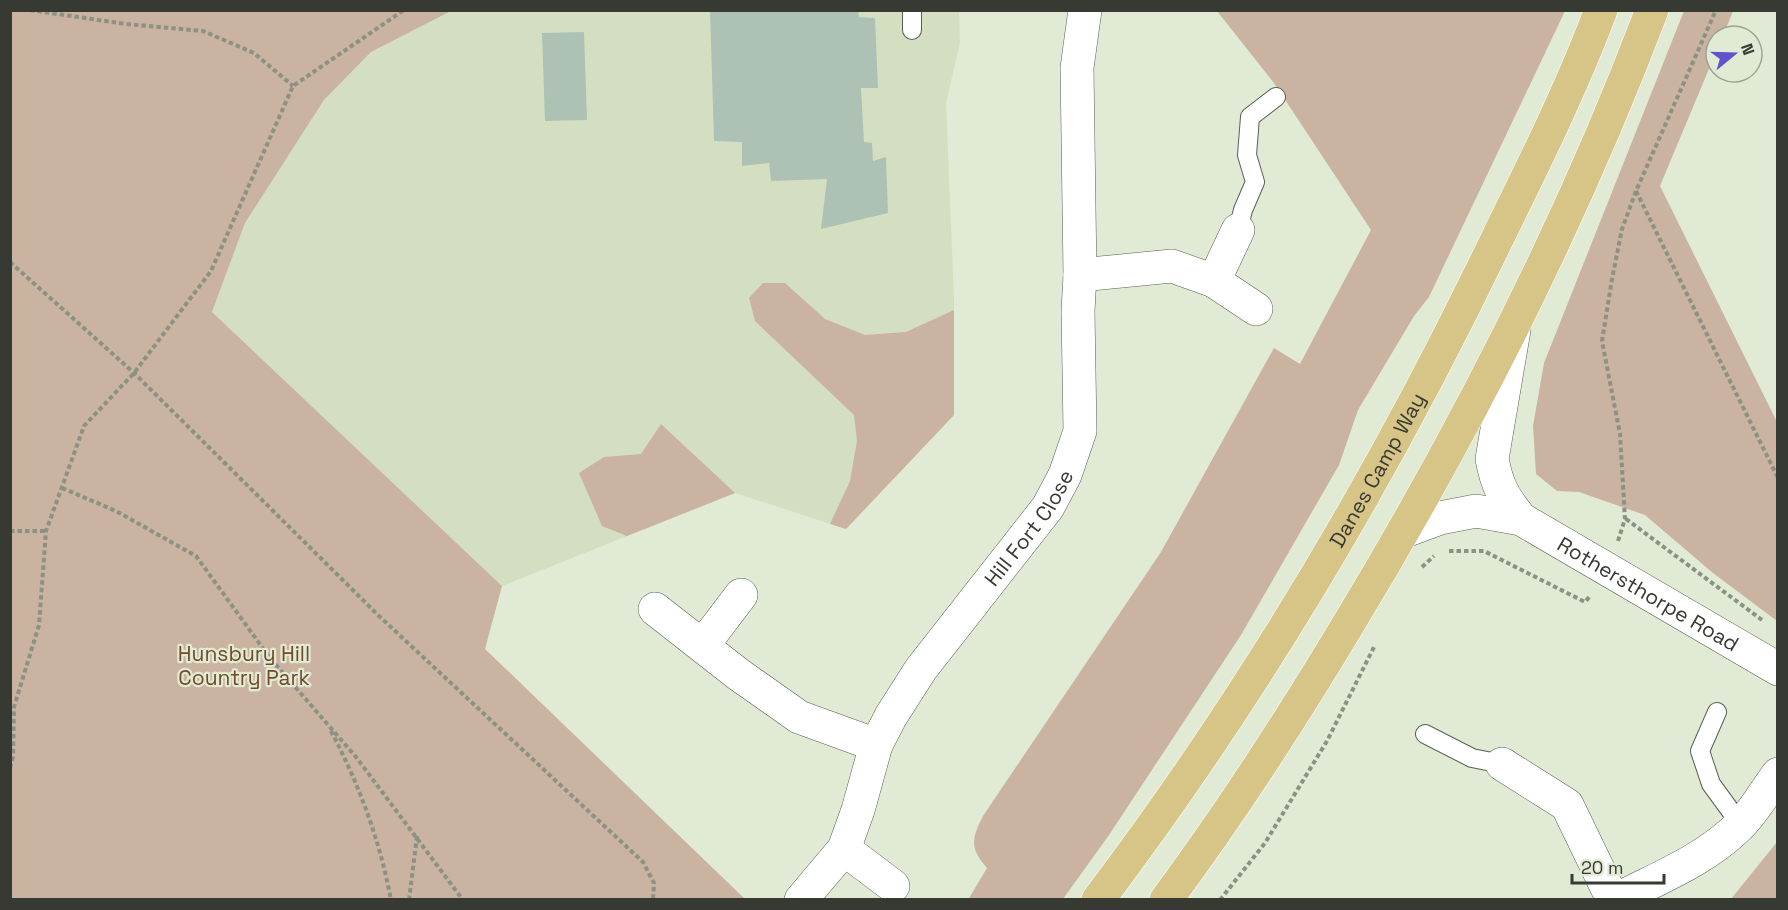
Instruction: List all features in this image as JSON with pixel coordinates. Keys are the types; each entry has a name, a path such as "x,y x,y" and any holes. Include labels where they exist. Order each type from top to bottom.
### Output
{"highway":[{"name":"Danes Camp Way","path":"1098,900 1155,825 1249,683 1403,425 1475,287 1544,143 1601,10"},
{"path":"1166,900 1280,736 1405,531 1515,326 1580,186 1652,10"}],"street":[{"name":"Hill Fort Close","path":"801,900 844,849 858,810 876,745 891,716 921,669 1048,507 1065,475 1080,431 1077,68 1085,10"},
{"path":"1214,281 1238,230"},
{"path":"1080,275 1172,266 1214,281 1256,309"},
{"name":"Rothersthorpe Road","path":"1515,326 1492,459 1496,480 1504,498 1521,519"},
{"name":"Rothersthorpe Road","path":"1405,531 1440,518 1476,511 1521,519 1778,669"},
{"path":"702,645 741,595"},
{"path":"655,609 738,674 798,717 876,745"},
{"path":"1502,764 1567,805 1615,900 1692,861 1715,846 1740,825 1778,774"},
{"path":"844,849 893,886"}],"lane":[{"path":"912,10 912,30"},
{"path":"1238,230 1243,210 1255,182 1246,154 1250,117 1276,97"},
{"path":"1717,712 1700,751 1711,784 1740,825"},
{"path":"1425,734 1472,758 1502,764"}],"path":[{"path":"30,10 126,24 203,31 254,53 293,86"},
{"path":"10,768 13,757 14,707 39,625 46,531 84,426 134,373 211,271 293,86 404,10"},
{"path":"1418,569 1441,551 1484,551 1585,602 1609,570 1625,519 1620,434 1602,341 1622,229 1636,190 1716,10"},
{"path":"1636,190 1778,478"},
{"path":"10,262 134,373 379,616 643,862 654,883 653,900"},
{"path":"62,488 116,511 196,555 270,658 356,757 463,900"},
{"path":"1625,519 1765,622"},
{"path":"10,531 46,531"},
{"path":"1220,900 1265,843 1327,741 1379,638"},
{"path":"10,713 14,707"},
{"path":"327,725 351,770 384,862 391,900"},
{"path":"410,900 417,836"}],"shaded area":[{"path":"451,11 959,11 960,43 946,103 954,298 954,415 846,529 735,493 502,586 212,312 245,223 324,100 371,52"}],"green space":[{"name":"Hunsbury Hill Country Park","path":"10,11 451,11 371,52 324,100 245,223 212,312 502,586 485,649 745,899 11,899"},
{"path":"1217,11 1565,11 1429,297 1414,316 1358,410 1339,465 1241,635 1109,835 1063,899 968,900 987,868 977,855 974,843 976,831 983,816 1161,552 1274,348 1300,364 1371,230 1274,83"},
{"path":"1684,11 1733,11 1728,24 1704,24 1704,81 1660,186 1777,422 1777,621 1713,573 1645,515 1579,492 1557,491 1536,474 1533,426 1544,363"},
{"path":"763,283 785,283 825,319 865,335 906,332 954,310 954,415 846,529 830,524 850,481 857,441 854,415 755,321 749,298"},
{"path":"661,424 735,493 627,536 602,526 579,473 604,457 641,454"},
{"path":"1777,842 1777,899 1731,899"}],"building":[{"path":"710,10 858,10 859,17 875,18 878,88 861,88 864,142 872,143 873,161 886,157 888,213 821,229 827,179 771,181 769,163 742,166 742,142 714,141"},
{"path":"584,32 587,120 545,121 542,33"}]}
